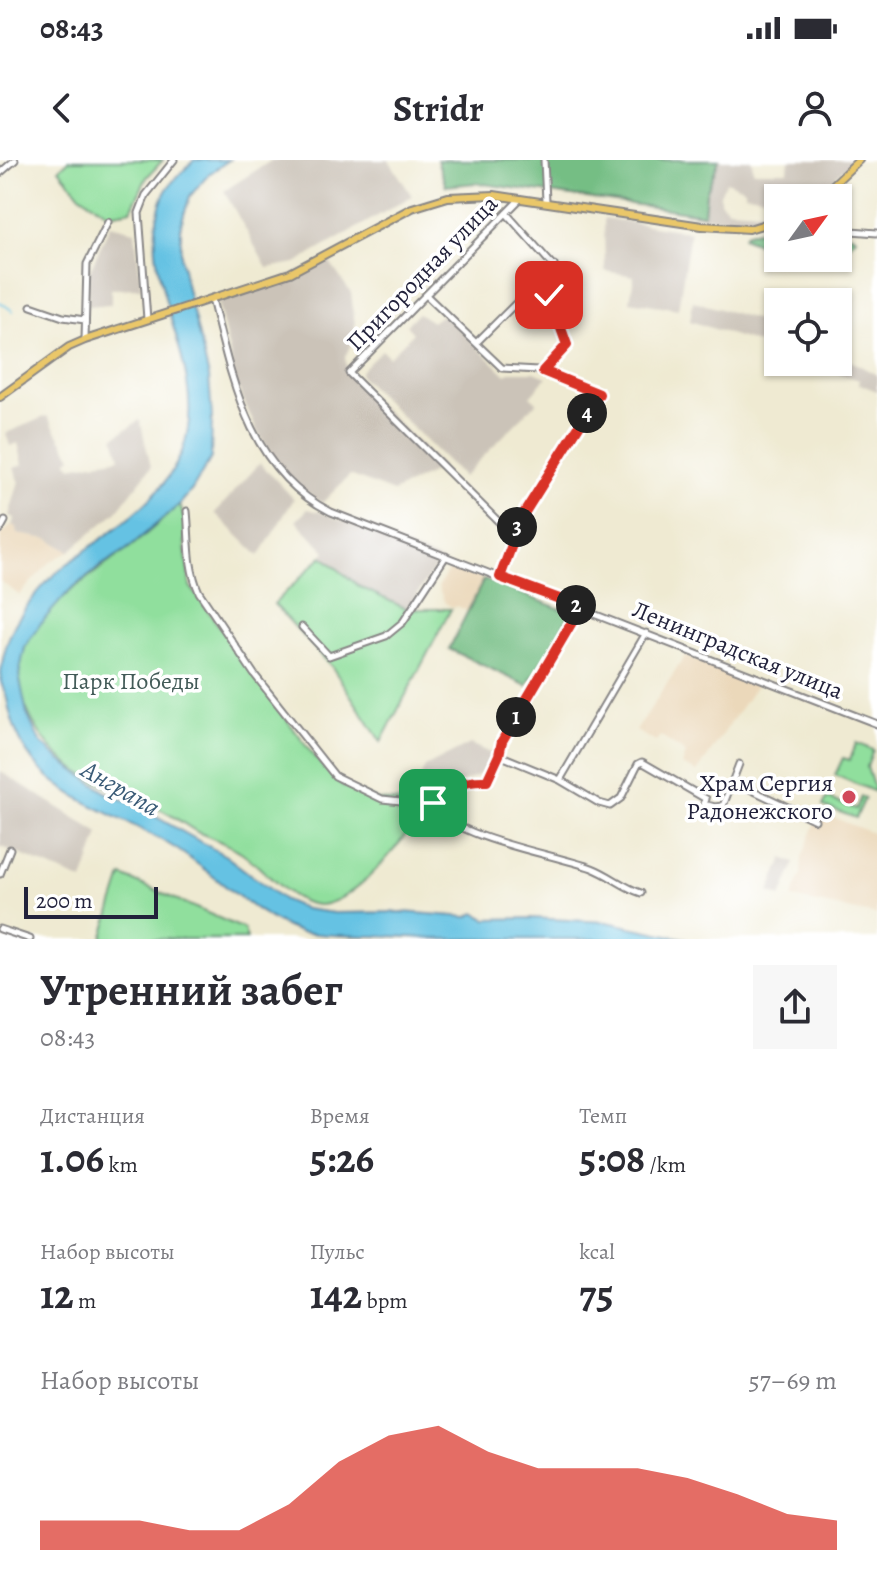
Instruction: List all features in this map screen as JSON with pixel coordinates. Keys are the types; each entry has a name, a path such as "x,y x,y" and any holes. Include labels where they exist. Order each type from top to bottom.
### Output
{"main road":[{"path":"834,184 859,160"},
{"path":"0,397 69,347 290,273 412,208 431,201 470,195 521,198 702,226 749,229 764,224"}],"street":[{"path":"0,173 15,160"},
{"path":"147,319 139,213 146,195 174,160"},
{"path":"544,160 546,201"},
{"name":"Пригородная улица","path":"513,536 349,373 521,198"},
{"path":"506,213 554,265 557,273 545,287"},
{"path":"85,340 87,264 108,222"},
{"path":"852,231 877,233"},
{"path":"476,343 554,265"},
{"path":"539,280 545,287 567,345 543,371"},
{"path":"426,295 505,369 543,371 599,394 523,515 500,577"},
{"name":"Ленинградская улица","path":"211,298 232,381 252,429 285,478 309,501 877,724"},
{"path":"31,306 63,317 85,320"},
{"path":"187,511 188,554 194,580 254,674 314,753 343,782 382,799 435,800 448,789 469,781 487,781 502,741 581,607"},
{"path":"0,530 5,521"},
{"path":"302,627 329,656 386,636 403,622 446,556"},
{"path":"560,780 646,633"},
{"path":"499,755 560,780 604,806 614,805 621,798 638,764 642,762 706,799 704,804 723,806 739,764"},
{"path":"733,781 815,820"},
{"path":"435,800 436,811 474,833 592,868 641,893"},
{"path":"0,874 10,849"},
{"path":"0,929 30,939"}],"shaded area":[{"path":"272,160 389,160 412,196 296,263 267,268 224,191"},
{"path":"549,160 752,160 753,171 788,171 789,160 853,160 828,184 764,184 764,196 745,194 745,189 726,181 720,201 728,209 761,211 762,221 745,222 685,214 688,203"},
{"path":"604,218 690,232 678,309 630,301 634,276 605,271"},
{"path":"110,225 135,231 141,288 111,289 111,304 88,306 89,273"},
{"path":"328,260 351,293 356,333 345,357 347,373 443,467 393,492 350,475 322,503 288,479 257,431 237,385 218,303"},
{"path":"693,301 764,322 764,345 690,321"},
{"path":"418,313 432,322 443,314 506,375 510,372 534,372 547,377 530,396 537,402 463,477 361,377 360,372 382,350 389,357 413,333 406,325"},
{"path":"852,362 877,375 877,391 859,384 859,380 848,376 852,376"},
{"path":"47,416 72,457 67,461 71,467 120,458 114,437 140,420 151,467 117,511 70,551 48,539 17,534 16,527 12,525 15,518 9,516 19,481 14,468 23,465 18,443 10,446 6,433"},
{"path":"260,463 294,499 259,556 215,513"},
{"path":"308,509 440,560 407,609 360,587 322,556 326,551 296,521"},
{"path":"12,525 16,526 17,534 48,539 70,551 51,561 19,595 0,581 0,536"},
{"path":"451,566 483,578 469,612 445,603 438,587"},
{"path":"685,656 758,683 697,772 682,765 686,753 660,736 656,742 636,731"},
{"path":"470,744 494,755 496,758 490,769 424,794 417,785 425,767"},
{"path":"0,771 99,833 83,881 0,846"},
{"path":"820,812 877,835 877,915 792,898 801,874 802,857"},
{"path":"783,858 795,863 781,897 769,892"}],"green space":[{"path":"69,160 163,160 147,177 131,210 109,214 80,195 59,169"},
{"path":"437,160 719,160 706,193 704,214 476,183 446,186"},
{"path":"764,230 764,245 743,237 746,233"},
{"name":"Парк Победы","path":"180,504 185,522 190,586 315,758 343,786 377,800 402,802 432,798 386,860 371,875 341,898 326,904 303,902 236,849 78,771 48,744 25,706 19,678 20,665 36,627 63,597 136,543"},
{"path":"322,556 360,587 407,609 451,609 381,742 332,667 274,604"},
{"path":"484,579 571,613 527,686 449,649"},
{"path":"856,743 873,750 867,767 875,792 835,775 843,758 850,760"},
{"path":"861,797 865,798 856,818 823,806 827,798 856,809"},
{"path":"122,876 244,929 247,939 102,939"}],"water":[{"name":"Анграпа","path":"194,160 229,160 209,174 190,196 181,224 185,280 209,377 211,458 180,504 126,550 70,590 25,647 19,675 27,714 40,742 107,793 226,856 284,900 305,909 334,913 403,912 468,917 475,913 486,919 607,922 687,939 433,939 300,932 251,906 175,848 71,793 49,777 30,757 16,732 1,682 3,657 14,625 55,574 118,527 154,495 180,456 187,434 189,405 186,375 162,285 156,255 156,226 163,197"}],"waterway":[{"path":"0,302 13,311"}],"place":[{"name":"Храм Сергия Радонежского","path":"849,797"}],"route":[{"path":"433,803 448,789 469,781 487,781 502,741 581,607 500,577 523,515 599,394 543,371 567,345 549,295"}]}
